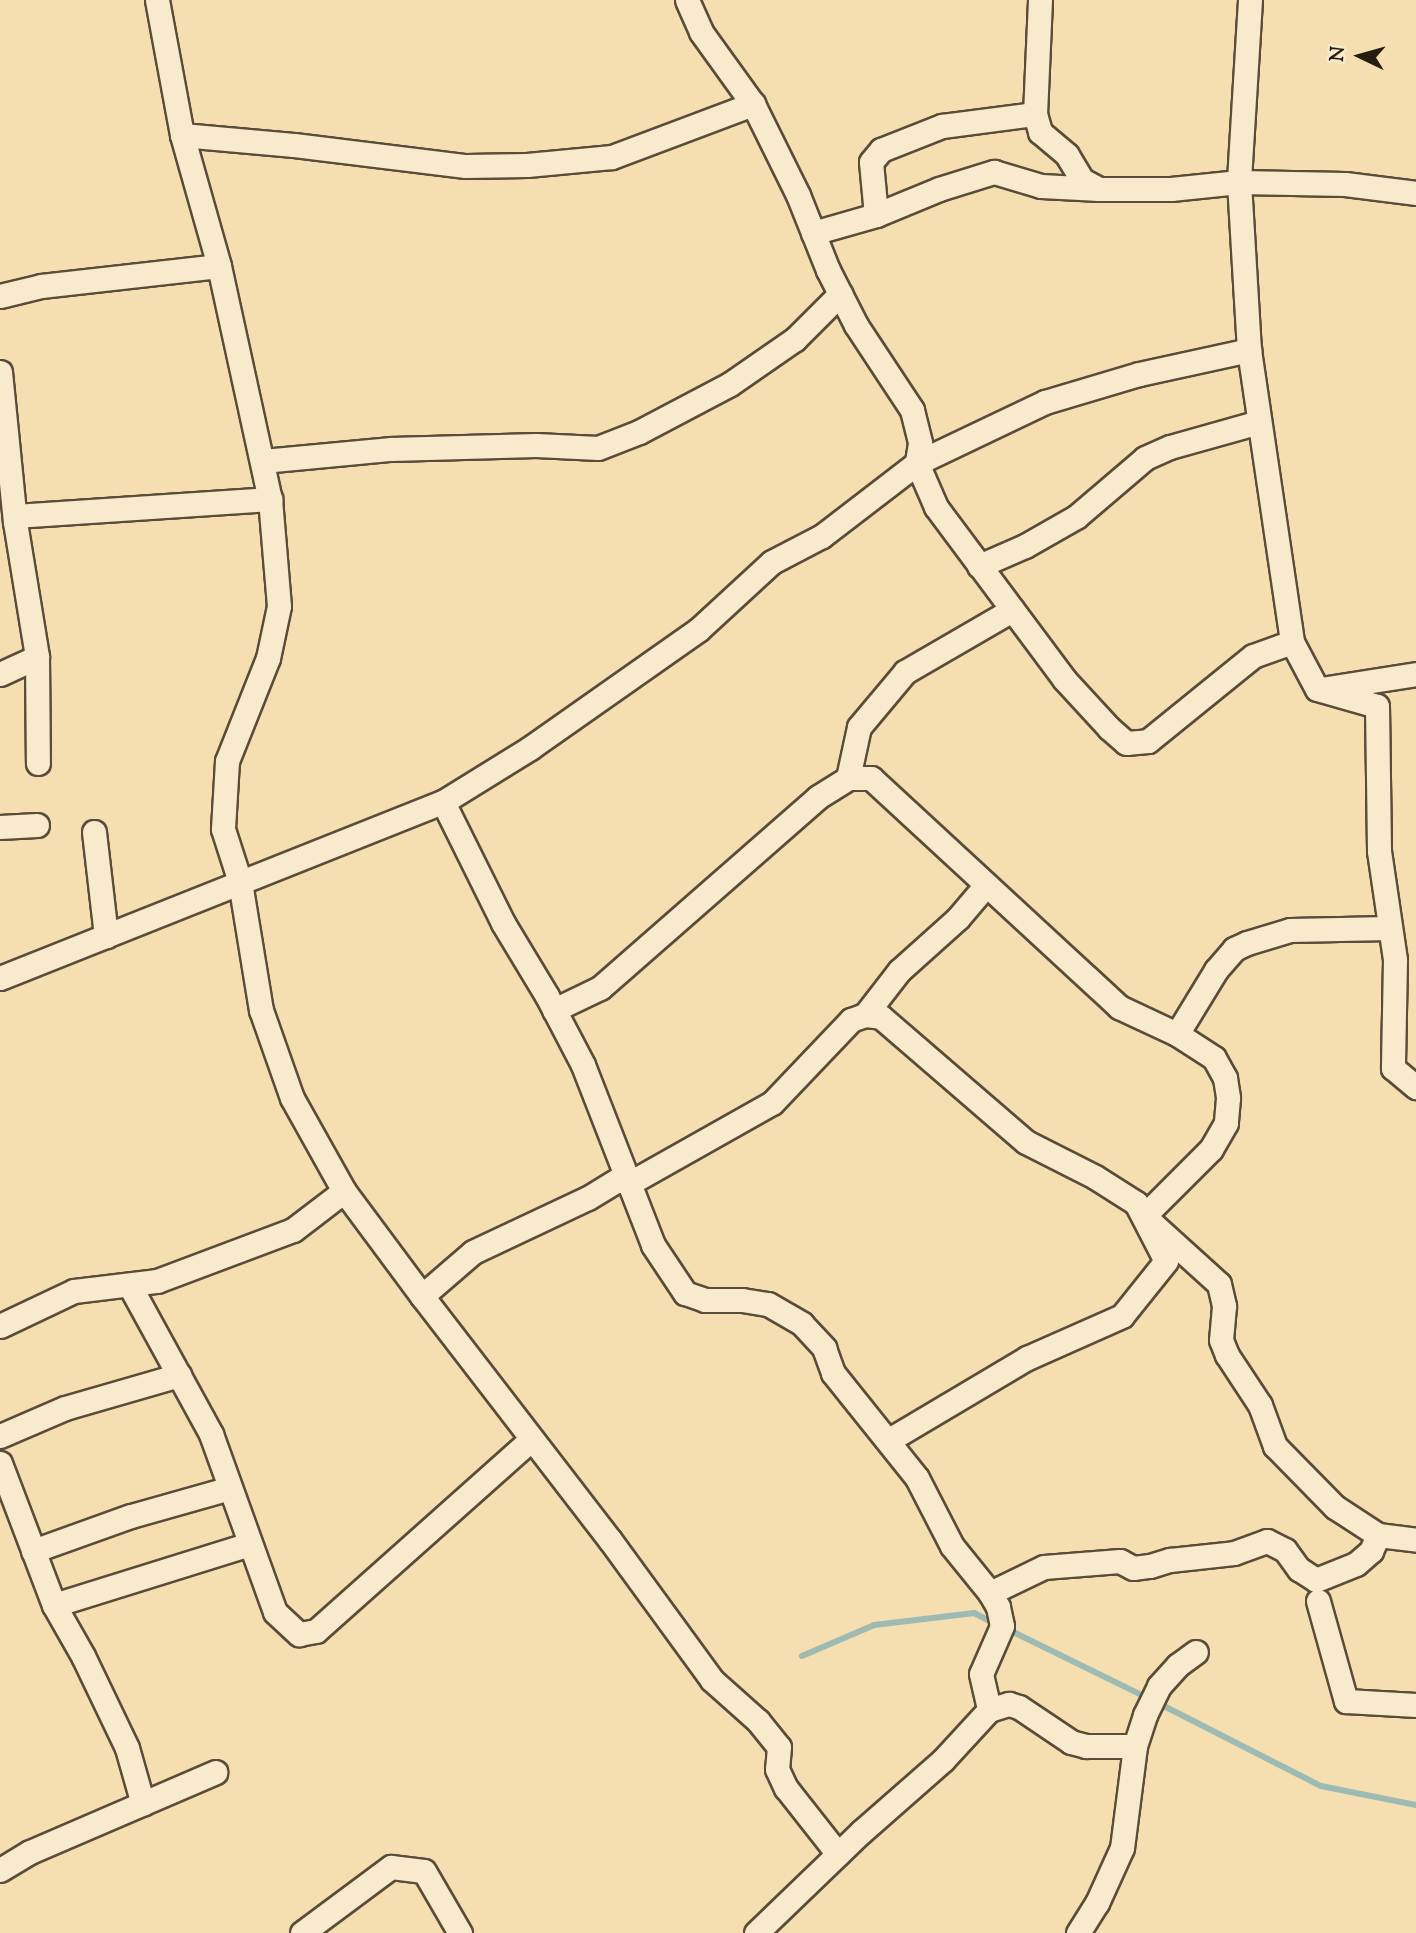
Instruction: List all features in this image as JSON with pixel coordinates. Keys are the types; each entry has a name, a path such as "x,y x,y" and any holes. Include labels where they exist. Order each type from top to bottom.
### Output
{"street":[{"path":"157,0 182,135 219,266 270,499 279,606 268,658 227,761 223,829 240,882 261,1010 292,1098 344,1191 530,1440 610,1540 712,1681 758,1721 779,1747 777,1769 786,1788 838,1854"},
{"path":"687,0 701,33 753,104 798,195 856,325 912,411 920,443 917,463 936,507 1063,679 1126,743 1148,741 1253,656 1292,642"},
{"path":"1040,0 1035,114 1041,132 1067,155 1082,180 1099,189"},
{"path":"1250,0 1239,182 1249,350 1292,642 1317,689 1377,706 1379,851 1395,960 1393,1068 1416,1087"},
{"path":"182,135 294,145 440,164 527,165 612,157 753,104"},
{"path":"876,215 871,162 881,150 942,127 1035,114"},
{"path":"813,233 876,215 939,189 995,172 1041,186 1099,189 1171,188 1239,182 1345,184 1416,193"},
{"path":"0,296 41,286 219,266"},
{"path":"263,461 405,449 536,444 598,448 639,432 730,384 795,339 840,294"},
{"path":"0,978 443,802 530,748 698,630 772,562 822,536 917,463 1045,402 1139,374 1249,350"},
{"path":"0,372 10,521 37,657 38,763"},
{"path":"979,566 1076,517 1144,458 1170,447 1259,422"},
{"path":"10,521 270,499"},
{"path":"848,778 859,727 905,672 1012,610"},
{"path":"0,674 37,657"},
{"path":"1317,689 1416,674"},
{"path":"554,1010 600,988 818,797 848,778 871,778 1119,1007 1177,1034 1214,1058 1225,1078 1228,1098 1226,1123 1211,1149 1144,1216"},
{"path":"443,802 503,923 583,1065 653,1245 685,1293 705,1300 742,1300 768,1304 802,1324 824,1349 833,1373 917,1478 952,1546 990,1593 998,1607 1002,1626 981,1674 989,1710"},
{"path":"0,827 37,825"},
{"path":"94,832 106,936"},
{"path":"422,1296 473,1252 626,1180 772,1103 851,1020 865,1014 899,971 958,918 986,885"},
{"path":"1177,1034 1216,970 1234,949 1290,930 1390,928"},
{"path":"865,1014 881,1017 1026,1142 1094,1177 1136,1203 1166,1261 1122,1316 1027,1358 889,1440"},
{"path":"0,1326 74,1292 157,1281 293,1230 344,1191"},
{"path":"1144,1216 1219,1284 1224,1306 1224,1348 1260,1405 1275,1446 1335,1507 1378,1535 1416,1540"},
{"path":"130,1286 211,1434 275,1612 299,1634 316,1630 530,1440"},
{"path":"0,1436 65,1408 179,1375"},
{"path":"0,1463 54,1605 83,1656 127,1748 143,1804"},
{"path":"33,1551 131,1516 230,1488"},
{"path":"990,1593 1044,1567 1120,1561 1133,1568 1170,1560 1234,1553 1267,1541 1285,1550 1299,1569 1316,1580 1356,1564 1371,1550 1378,1535"},
{"path":"54,1605 250,1544"},
{"path":"1318,1601 1346,1701 1416,1704"},
{"path":"1078,1933 1097,1903 1122,1848 1135,1746 1159,1686 1178,1665 1196,1652"},
{"path":"757,1933 838,1854 943,1760 989,1710 1009,1704 1019,1707 1072,1742 1086,1746 1135,1746"},
{"path":"2,1864 216,1772"},
{"path":"302,1933 391,1867 424,1871 460,1933"}],"waterway":[{"path":"802,1656 874,1625 974,1613 994,1623"},
{"path":"1007,1629 1148,1698"},
{"path":"1158,1703 1321,1786 1416,1805"}]}
